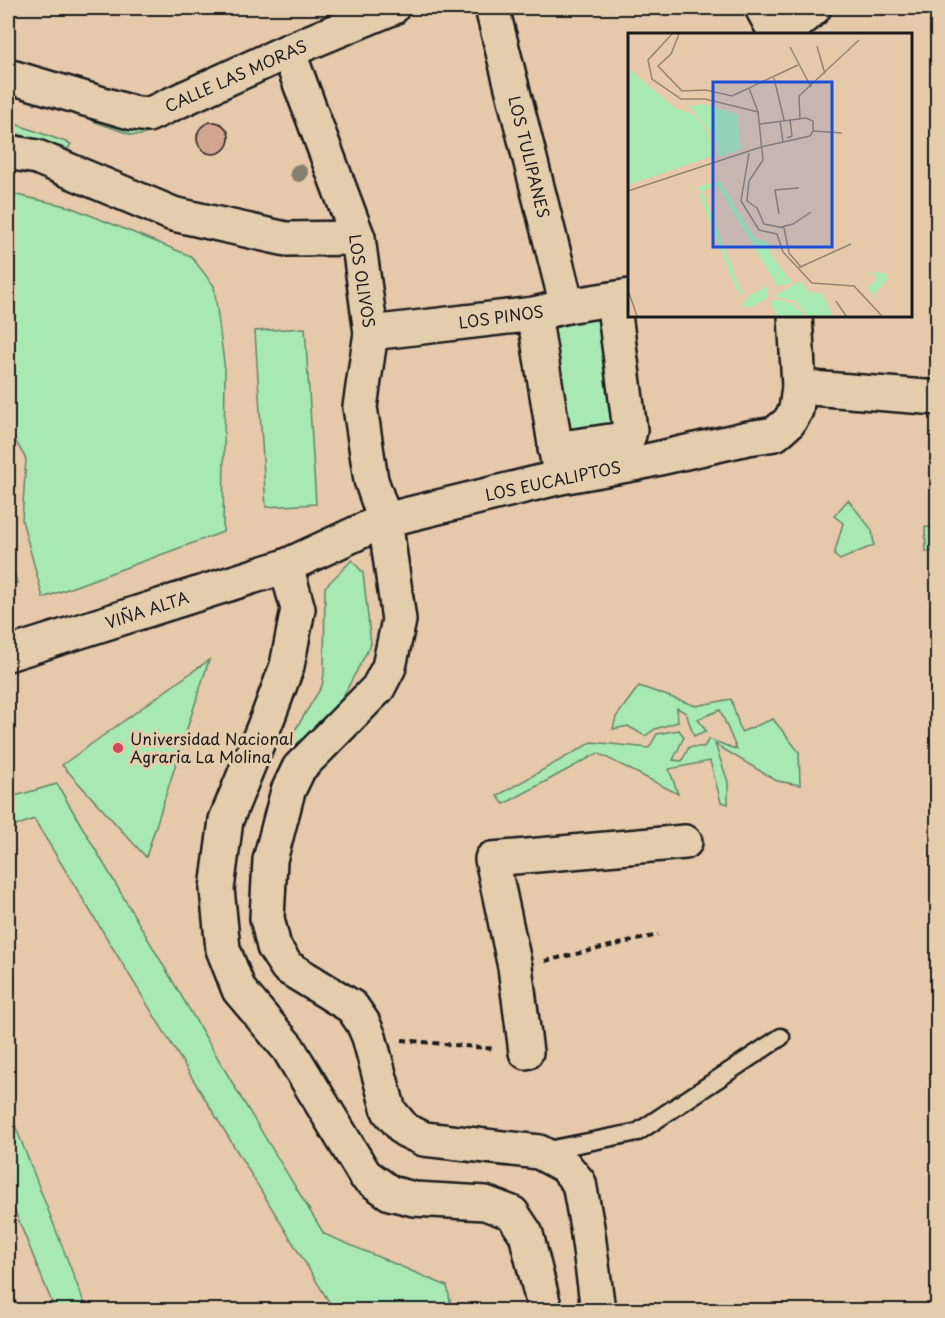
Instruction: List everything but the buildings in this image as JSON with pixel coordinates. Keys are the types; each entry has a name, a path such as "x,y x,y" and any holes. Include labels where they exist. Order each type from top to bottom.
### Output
{"street":[{"name":"CALLE LAS MORAS","path":"8,76 134,113 148,115 288,51 392,8"},
{"name":"LOS TULIPANES","path":"492,8 567,306"},
{"path":"762,8 775,33"},
{"path":"786,33 814,8"},
{"name":"LOS OLIVOS","path":"288,51 358,238 371,333 360,407 370,480 385,520 399,620 389,666 378,688 299,768 288,791 270,860 267,918 274,947 287,967 352,1007 363,1023 389,1111 405,1130 424,1139 539,1152"},
{"path":"8,152 37,157 173,214 286,239 358,238"},
{"name":"LOS PINOS","path":"371,333 534,314 567,306 622,298"},
{"path":"534,314 558,463 624,439 629,435 622,298"},
{"name":"LOS EUCALIPTOS","path":"286,566 385,520 558,463 638,463 775,434 789,422 796,410 799,387 795,316"},
{"path":"799,387 938,398"},
{"path":"286,566 298,609 287,666 226,820 217,889 223,949 239,990 288,1048 365,1175 390,1193 414,1199 485,1203 512,1213 526,1234 545,1311"},
{"name":"VIÑA ALTA","path":"8,654 286,566"},
{"path":"526,1052 515,967 492,859 685,842"},
{"path":"539,1152 565,1166 579,1183 598,1311"}],"lane":[{"path":"539,1152 638,1132 781,1037"}],"path":[{"path":"515,967 658,935"},
{"path":"369,1037 526,1052"}],"green space":[{"path":"94,117 164,122 166,127 142,135 132,135 93,121"},
{"path":"8,122 71,144 68,149 8,131"},
{"path":"8,193 70,207 191,256 214,286 225,371 223,532 43,598 22,520 26,459 8,428"},
{"path":"603,312 624,432 568,441 548,321"},
{"path":"305,328 316,504 266,507 255,331"},
{"path":"848,500 872,530 874,545 840,560 834,555 843,523 834,516"},
{"path":"925,527 937,528 937,550 926,552"},
{"path":"8,551 17,583 8,586"},
{"path":"352,560 363,573 371,644 341,700 297,749 289,740 322,686 325,587"},
{"path":"209,660 146,857 62,765"},
{"path":"639,686 696,706 731,699 741,732 773,719 799,752 800,785 777,781 715,744 728,782 728,804 721,802 710,761 669,769 678,794 598,753 504,804 497,796 592,742 649,748 657,734 679,730 684,737 673,760 682,761 689,747 704,747 709,739 737,750 720,710 698,719 706,731 694,736 686,713 677,708 678,722 655,729 645,736 628,726 613,729 616,717"},
{"path":"57,784 324,1234 447,1286 452,1310 334,1310 34,819 8,829 8,798"},
{"path":"8,1107 87,1310 55,1310 8,1194"}],"place":[{"name":"Universidad Nacional Agraria La Molina","path":"118,748"}]}
